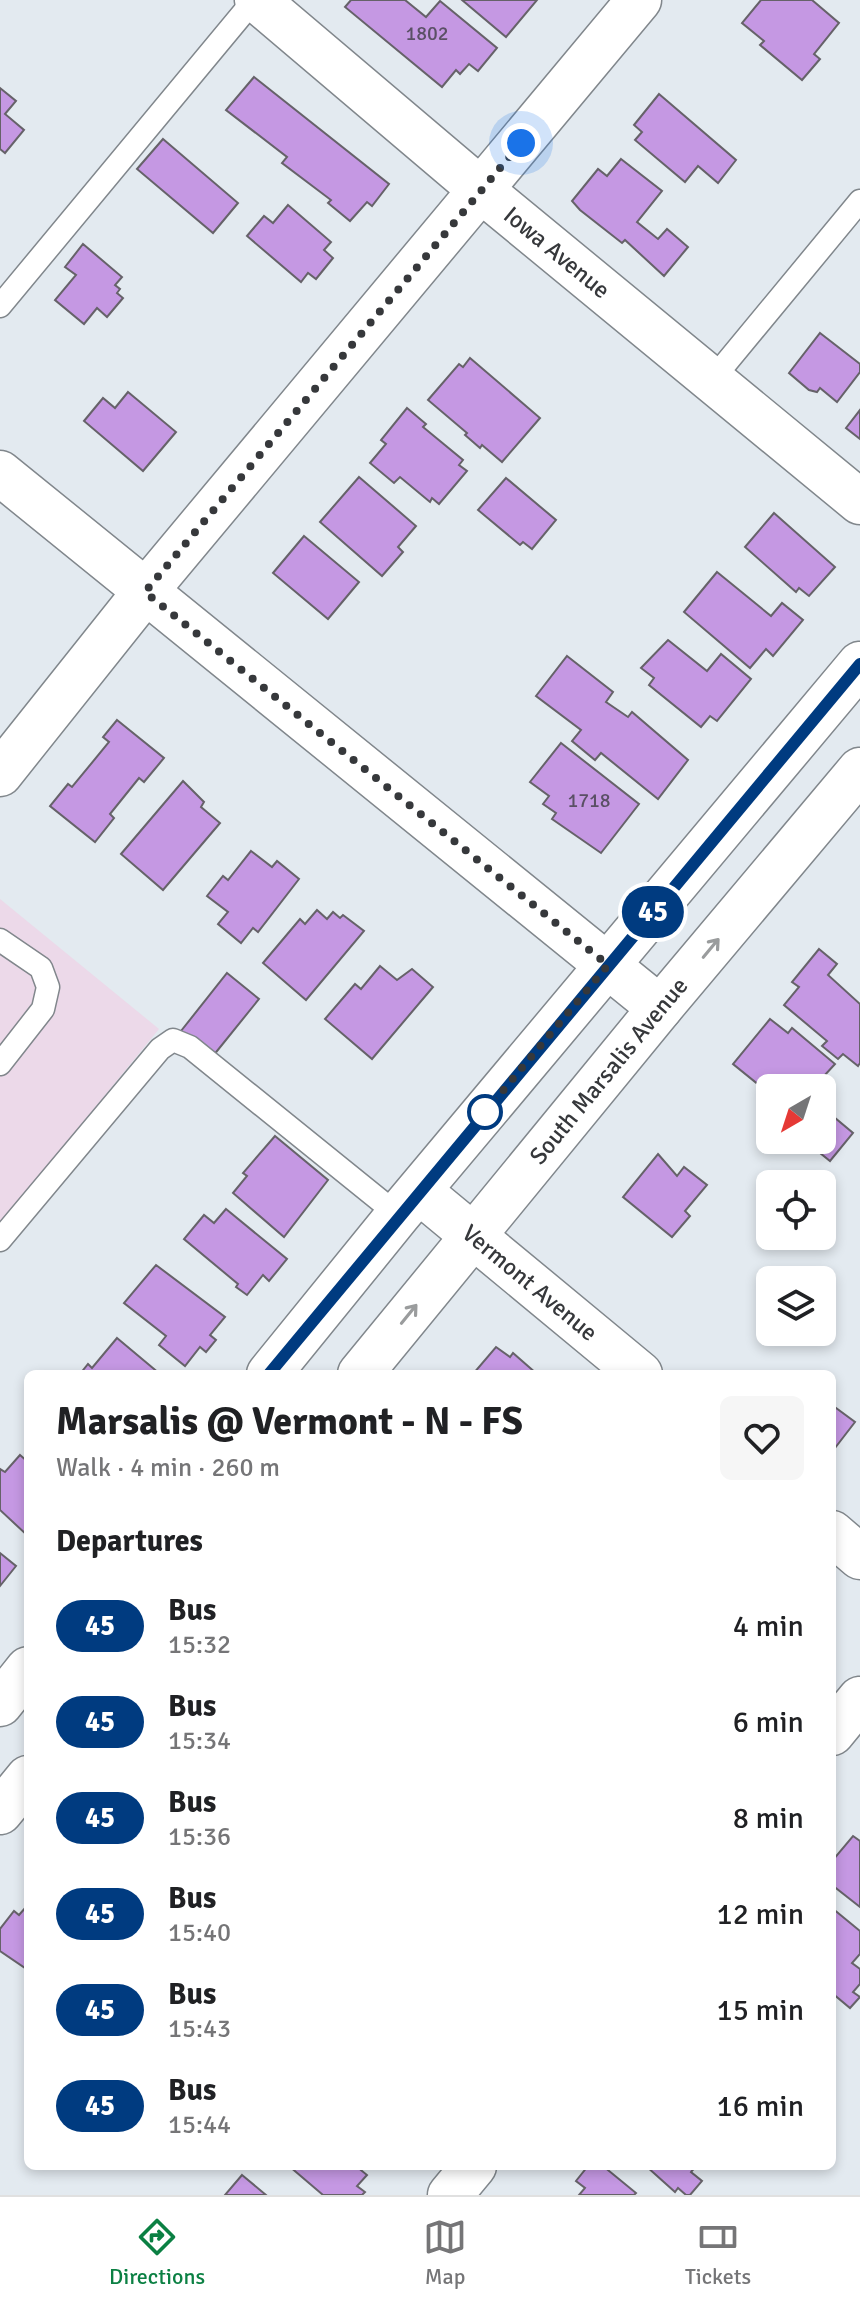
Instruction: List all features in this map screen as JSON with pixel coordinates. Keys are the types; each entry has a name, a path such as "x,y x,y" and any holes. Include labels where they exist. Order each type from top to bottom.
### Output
{"street":[{"name":"Iowa Avenue","path":"255,0 860,502"},
{"path":"0,774 145,592 639,0"},
{"path":"0,473 660,1008"},
{"path":"272,1370 408,1203 860,664"},
{"name":"South Marsalis Avenue","path":"363,1370 860,770"},
{"name":"Vermont Avenue","path":"408,1203 473,1236 635,1370"},
{"path":"836,1536 860,1557"},
{"path":"0,1704 24,1674"},
{"path":"836,1728 860,1699"},
{"path":"0,1812 24,1783"},
{"path":"450,2195 471,2170"}],"lane":[{"path":"0,306 255,0"},
{"path":"712,380 860,201"},
{"path":"0,940 41,968 48,987 43,1009 0,1064"},
{"path":"0,1240 160,1049 173,1040 190,1047 408,1203"}],"shaded area":[{"path":"0,899 159,1029 0,1224"}],"building":[{"path":"351,0 405,0 426,17 440,1 497,48 478,71 469,64 460,74 456,70 442,87 345,7"},
{"path":"462,0 537,0 506,37"},
{"path":"761,0 812,0 839,23 814,54 820,59 802,80 760,45 764,41 742,23"},
{"path":"254,77 389,184 372,206 367,202 350,221 328,203 331,200 282,163 287,157 226,110"},
{"path":"0,88 16,101 5,114 24,130 5,153 0,149"},
{"path":"659,94 736,160 718,183 698,166 685,182 635,140 642,132 634,125"},
{"path":"163,139 238,203 213,233 137,169"},
{"path":"621,159 662,191 637,222 658,239 667,229 688,247 664,276 625,240 622,243 572,201 598,169 607,176"},
{"path":"288,205 331,242 324,250 333,258 316,279 308,273 301,282 247,236 264,216 273,223"},
{"path":"83,244 122,277 115,285 120,289 117,293 123,298 107,317 97,308 84,324 55,300 76,275 65,267"},
{"path":"820,333 860,364 860,372 837,402 820,388 817,392 809,390 789,373"},
{"path":"470,358 540,418 502,462 482,445 480,448 428,400 459,364 463,367"},
{"path":"128,392 176,432 143,471 84,421 103,398 115,408"},
{"path":"407,408 426,424 423,427 463,460 459,465 467,471 439,504 432,498 430,502 400,477 394,483 370,463 386,444 381,440"},
{"path":"860,410 860,439 846,428"},
{"path":"359,477 416,526 398,547 403,552 382,576 320,522"},
{"path":"506,478 556,520 532,549 523,542 520,545 478,510"},
{"path":"774,513 835,567 809,596 799,588 796,592 745,547"},
{"path":"304,536 359,582 328,619 273,573"},
{"path":"717,572 771,616 782,603 803,620 773,656 766,649 750,668 684,612"},
{"path":"668,640 707,671 721,654 751,679 717,721 710,716 701,727 649,685 654,678 641,668"},
{"path":"567,656 613,692 606,702 628,717 632,712 688,760 658,799 601,753 595,760 572,741 581,730 536,696"},
{"path":"117,720 164,758 144,782 139,778 110,814 114,818 95,842 50,806 68,784 72,787 109,742 103,737"},
{"path":"561,743 639,804 601,853 552,819 556,813 543,804 549,796 530,782"},
{"path":"183,781 204,802 201,807 220,823 163,890 121,854"},
{"path":"251,851 272,867 277,861 299,879 258,932 253,928 241,943 218,924 228,912 207,896 223,876 228,880"},
{"path":"317,910 327,919 333,912 340,918 343,915 364,931 306,1000 263,963 300,919 305,924"},
{"path":"819,949 837,964 828,975 860,1004 858,1066 843,1054 838,1059 822,1046 827,1041 784,1005 799,987 792,982"},
{"path":"380,966 397,980 412,969 433,987 372,1059 325,1019 355,984 361,989"},
{"path":"227,973 259,999 213,1056 181,1031"},
{"path":"770,1019 788,1033 792,1028 835,1064 826,1074 756,1074 756,1083 733,1064"},
{"path":"836,1119 853,1133 836,1154"},
{"path":"275,1136 328,1180 284,1237 233,1193 247,1176 243,1173"},
{"path":"658,1154 677,1176 684,1167 707,1185 685,1211 690,1216 672,1237 623,1197"},
{"path":"821,1154 836,1154 830,1161"},
{"path":"226,1209 287,1259 269,1281 263,1275 247,1295 184,1239 204,1215 214,1223"},
{"path":"156,1265 225,1317 210,1335 216,1340 206,1352 200,1347 185,1366 159,1345 166,1336 124,1303"},
{"path":"117,1338 155,1370 83,1370 88,1364 92,1368"},
{"path":"496,1347 510,1357 513,1353 532,1370 476,1370"},
{"path":"836,1408 855,1422 836,1447"},
{"path":"20,1455 24,1458 24,1532 0,1510 0,1469 5,1472"},
{"path":"0,1553 16,1566 0,1586"},
{"path":"853,1836 860,1841 860,1907 836,1888 836,1856"},
{"path":"24,1909 24,1967 0,1951 0,1929 14,1911 19,1915"},
{"path":"836,1911 860,1931 860,1954 852,1963 860,1969 860,1984 853,1992 860,1997 850,2008 836,1996"},
{"path":"294,2170 361,2170 367,2175 357,2186 365,2192 362,2195 323,2195"},
{"path":"585,2170 608,2170 636,2193 579,2195 585,2188 576,2181"},
{"path":"650,2170 693,2170 691,2172 702,2181 690,2195 678,2188 675,2192"},
{"path":"242,2175 266,2195 225,2195"}],"bus line":[{"name":"45","path":"272,1370 398,1215 860,664"}],"route":[{"path":"485,1112 608,965 145,592 521,143"}]}
